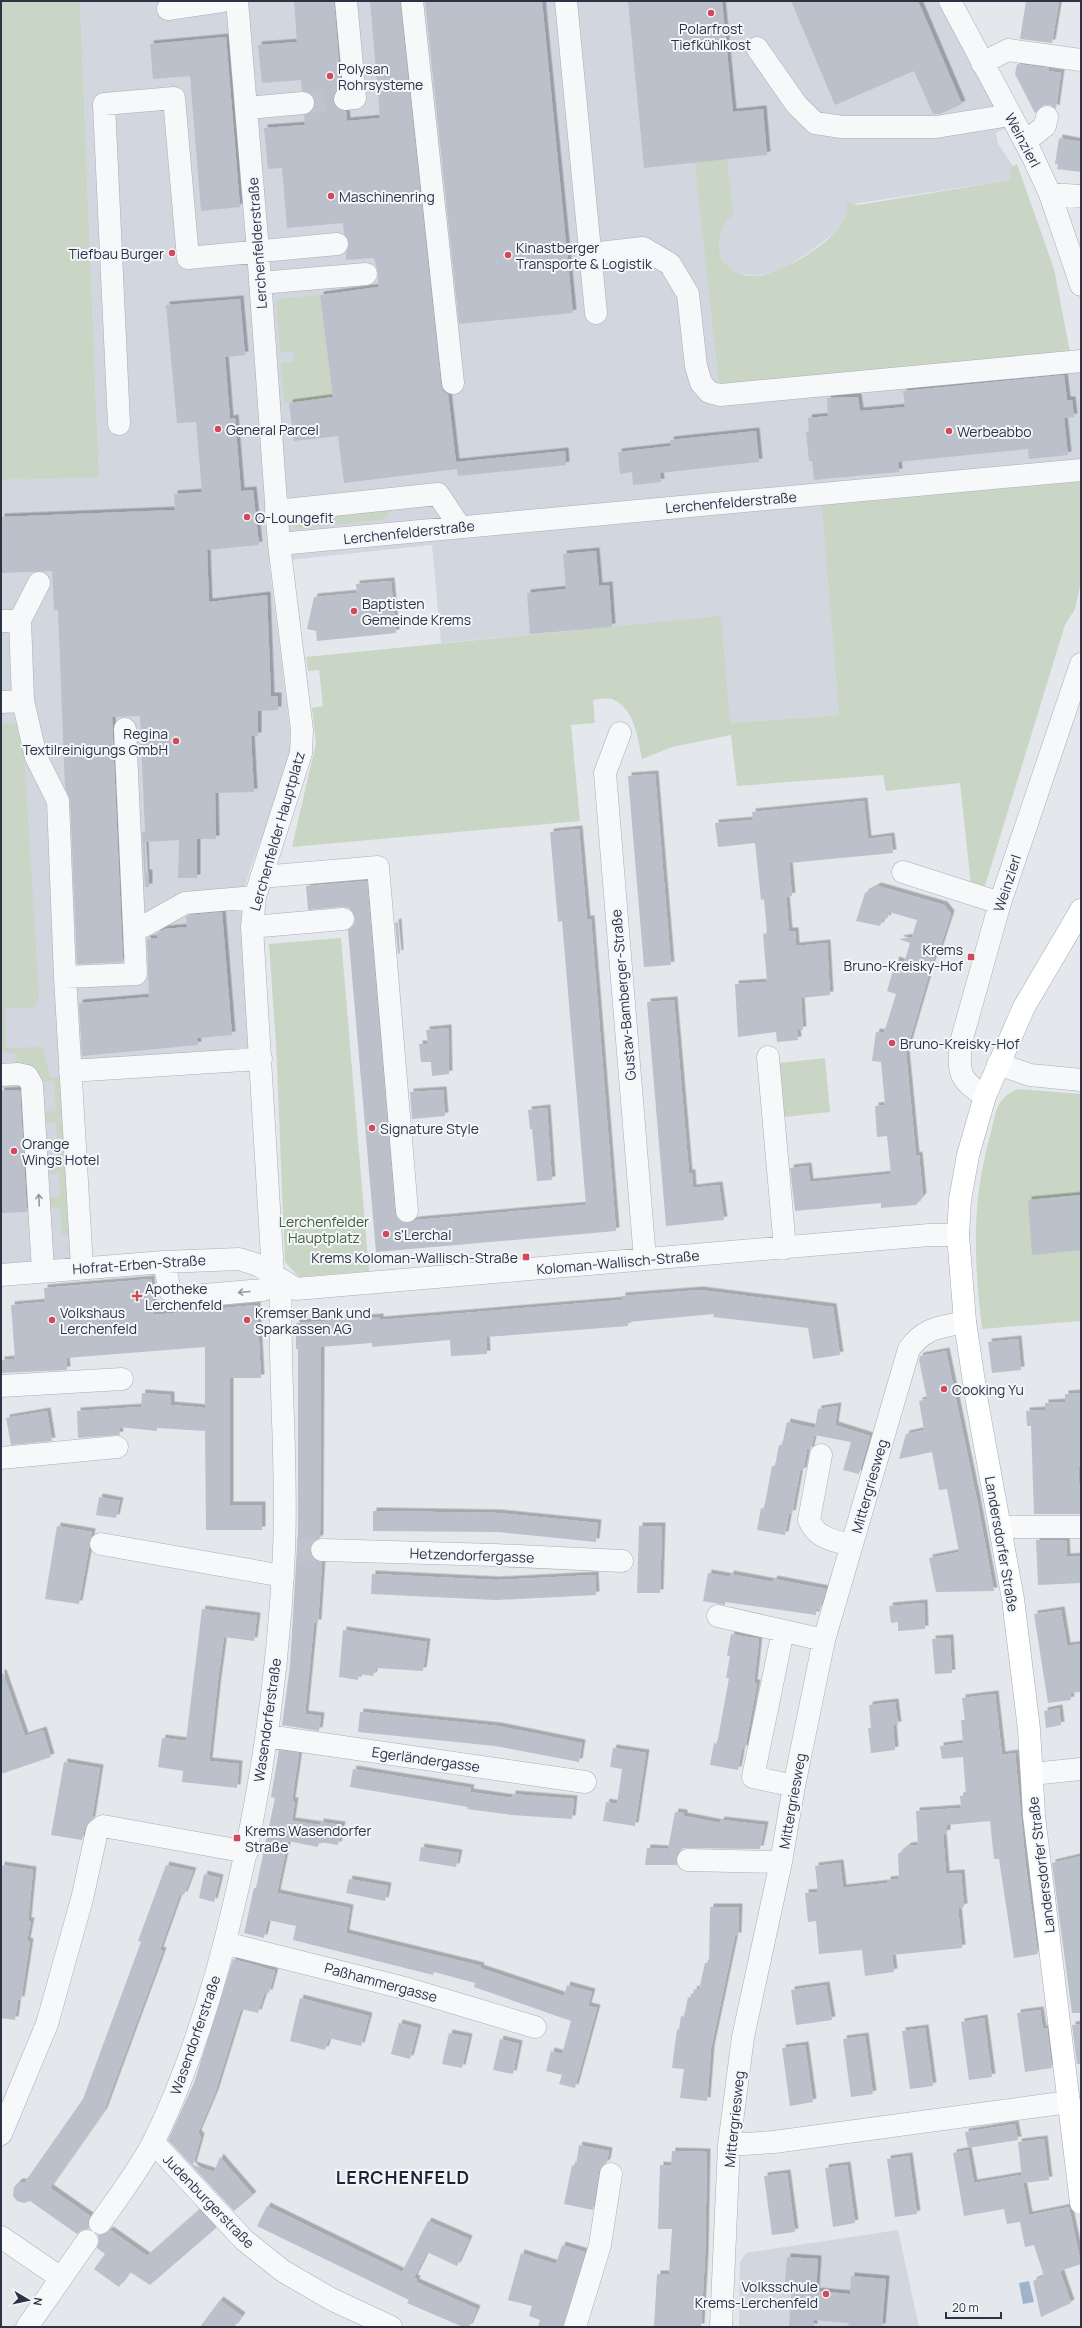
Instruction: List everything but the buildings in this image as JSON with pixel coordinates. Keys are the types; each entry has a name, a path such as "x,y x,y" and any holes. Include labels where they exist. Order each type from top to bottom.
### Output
{"main road":[{"name":"Landersdorfer Straße","path":"1081,910 1024,1007 985,1096 968,1155 960,1200 958,1235 965,1322 976,1402 1014,1607 1029,1729 1034,1816 1081,2203"}],"street":[{"path":"168,9 222,1"},
{"name":"Lerchenfelderstraße","path":"237,1 247,108 279,544 1081,470"},
{"path":"345,99 355,98 346,1"},
{"path":"412,1 453,383"},
{"path":"566,1 596,313"},
{"name":"Weinzierl","path":"950,1 1025,142 1050,194 1081,285"},
{"path":"758,48 796,104 815,123 842,127 936,127 1010,115"},
{"path":"982,63 1008,50 1081,60"},
{"path":"119,424 104,104 174,98 188,258 337,244"},
{"path":"247,108 303,103"},
{"path":"1025,142 1045,126 1047,117"},
{"path":"1050,194 1081,196"},
{"path":"591,254 643,248 670,264 688,294 696,366 701,383 708,392 720,395 1081,361"},
{"path":"260,284 366,274"},
{"path":"276,511 438,494 460,527"},
{"name":"Lerchenfelder Hauptplatz","path":"277,1278 252,927 258,887 301,753 302,730 279,544"},
{"path":"39,583 10,621 23,701 36,757 58,801 65,977 82,1267"},
{"name":"Weinzierl","path":"985,1096 963,1079 959,1065 961,1042 1000,903 1081,664"},
{"path":"1,702 23,701"},
{"path":"65,977 136,974 125,730"},
{"name":"Gustav-Bamberger-Straße","path":"620,733 605,773 645,1259"},
{"path":"134,927 144,926 185,903 258,887 378,867 408,1211"},
{"path":"903,872 1000,903"},
{"path":"252,927 343,919"},
{"path":"768,1057 776,1086 780,1133 785,1248"},
{"path":"70,1071 261,1059"},
{"path":"998,1064 1030,1075 1081,1080"},
{"path":"1,1075 18,1074 27,1076 32,1084 43,1271"},
{"name":"Koloman-Wallisch-Straße","path":"277,1278 296,1289 929,1235 958,1235"},
{"name":"Hofrat-Erben-Straße","path":"1,1275 82,1267 239,1259 258,1265 277,1278"},
{"path":"164,1262 170,1291 181,1297 263,1290 277,1278"},
{"name":"Wasendorferstraße","path":"100,2223 139,2167 153,2142 182,2077 212,1992 247,1852 267,1736 276,1661 283,1576 291,1549 277,1278"},
{"name":"Mittergriesweg","path":"721,2327 729,2145 743,2038 781,1862 794,1786 824,1640 909,1349 918,1337 930,1330 965,1322"},
{"path":"1,1386 122,1379"},
{"path":"1,1458 117,1447"},
{"path":"821,1455 809,1520 813,1530 820,1536 851,1545"},
{"path":"1000,1527 1081,1527"},
{"path":"101,1544 283,1576"},
{"name":"Hetzendorfergasse","path":"322,1550 495,1555 622,1561"},
{"path":"718,1616 824,1640"},
{"path":"783,1631 753,1777 794,1786"},
{"name":"Egerländergasse","path":"267,1736 586,1782"},
{"path":"1032,1774 1081,1769"},
{"path":"1,2134 47,2024 82,1900 97,1831 103,1826 247,1852"},
{"path":"688,1860 781,1862"},
{"name":"Paßhammergasse","path":"225,1943 408,1988 535,2027"},
{"path":"729,2145 774,2142 1069,2102"},
{"name":"Judenburgerstraße","path":"153,2142 244,2240 278,2267 331,2299 391,2327"},
{"path":"575,2327 600,2245 611,2174"},
{"path":"1,2237 61,2278"},
{"path":"27,2327 87,2241"}],"shaded area":[{"path":"80,1 941,1 1008,127 996,133 998,144 1013,166 1009,168 1011,180 852,204 847,210 844,220 834,233 808,253 781,270 755,276 736,273 724,263 719,248 720,231 727,219 696,162 719,387 1081,351 1081,484 823,505 839,715 730,723 612,627 441,643 432,545 269,562 290,730 290,754 285,777 250,869 243,894 241,927 253,1070 80,1081 89,1256 1,1264 1,480 99,476"},
{"name":"Volksschule Krems-Lerchenfeld","path":"898,2230 919,2327 739,2327 740,2262 746,2253"}],"green space":[{"path":"1,1 80,1 99,477 1,480"},
{"path":"727,159 733,215 726,221 722,228 719,240 721,256 724,262 737,273 748,276 767,274 779,270 806,256 830,238 844,219 846,214 846,201 858,205 1011,180 1009,168 1017,164 1054,269 1070,352 719,387 695,162"},
{"path":"320,295 333,397 284,403 281,363 294,362 294,351 280,352 276,299"},
{"path":"1079,482 1081,484 1081,581 1075,609 1065,625 984,889 971,886 960,783 886,791 883,775 737,786 731,735 672,747 642,759 637,734 631,717 620,703 608,698 593,700 595,723 571,725 580,821 292,847 316,743 312,708 323,706 319,670 308,671 306,657 721,616 730,723 839,715 822,505"},
{"path":"388,510 389,513 384,519 299,529 295,528 294,520 297,518"},
{"path":"1,724 18,724 23,737 39,998 34,1007 5,1009 6,1048 43,1047 50,1077 62,1079 69,1234 62,1235 60,1207 46,1208 46,1197 60,1197 59,1174 45,1174 44,1163 58,1162 56,1122 42,1123 42,1112 56,1111 54,1081 40,1081 16,1067 15,1053 1,1053"},
{"name":"Lerchenfelder Hauptplatz","path":"341,938 369,1271 299,1277 285,1262 276,1043 269,944"},
{"path":"825,1058 830,1112 784,1117 779,1063"},
{"path":"1018,1089 1081,1094 1081,1321 982,1329 976,1255 977,1209 980,1185 984,1161 998,1108 1005,1097"}],"water":[{"path":"1029,2281 1034,2302 1023,2304 1019,2283"}],"tunnel":[{"path":"303,103 345,99"},
{"path":"297,1550 322,1550"}],"place":[{"name":"Polarfrost Tiefkühlkost","path":"711,13"},
{"name":"Polysan Rohrsysteme","path":"330,76"},
{"name":"Maschinenring","path":"331,196"},
{"name":"Tiefbau Burger","path":"172,253"},
{"name":"Kinastberger Transporte & Logistik","path":"508,255"},
{"name":"General Parcel","path":"218,429"},
{"name":"Werbeabbo","path":"949,431"},
{"name":"Q-Loungefit","path":"247,517"},
{"name":"Baptisten Gemeinde Krems","path":"354,611"},
{"name":"Regina Textilreinigungs GmbH","path":"176,741"},
{"name":"Krems Bruno-Kreisky-Hof","path":"971,957"},
{"name":"Bruno-Kreisky-Hof","path":"892,1043"},
{"name":"Signature Style","path":"372,1128"},
{"name":"Orange Wings Hotel","path":"14,1151"},
{"name":"s'Lerchal","path":"386,1234"},
{"name":"Krems Koloman-Wallisch-Straße","path":"526,1257"},
{"name":"Apotheke Lerchenfeld","path":"137,1296"},
{"name":"Volkshaus Lerchenfeld","path":"52,1320"},
{"name":"Kremser Bank und Sparkassen AG","path":"247,1320"},
{"name":"Cooking Yu","path":"944,1389"},
{"name":"Krems Wasendorfer Straße","path":"237,1838"},
{"name":"Volksschule Krems-Lerchenfeld","path":"826,2294"}],"district":[{"name":"LERCHENFELD","path":"403,2177"}]}
